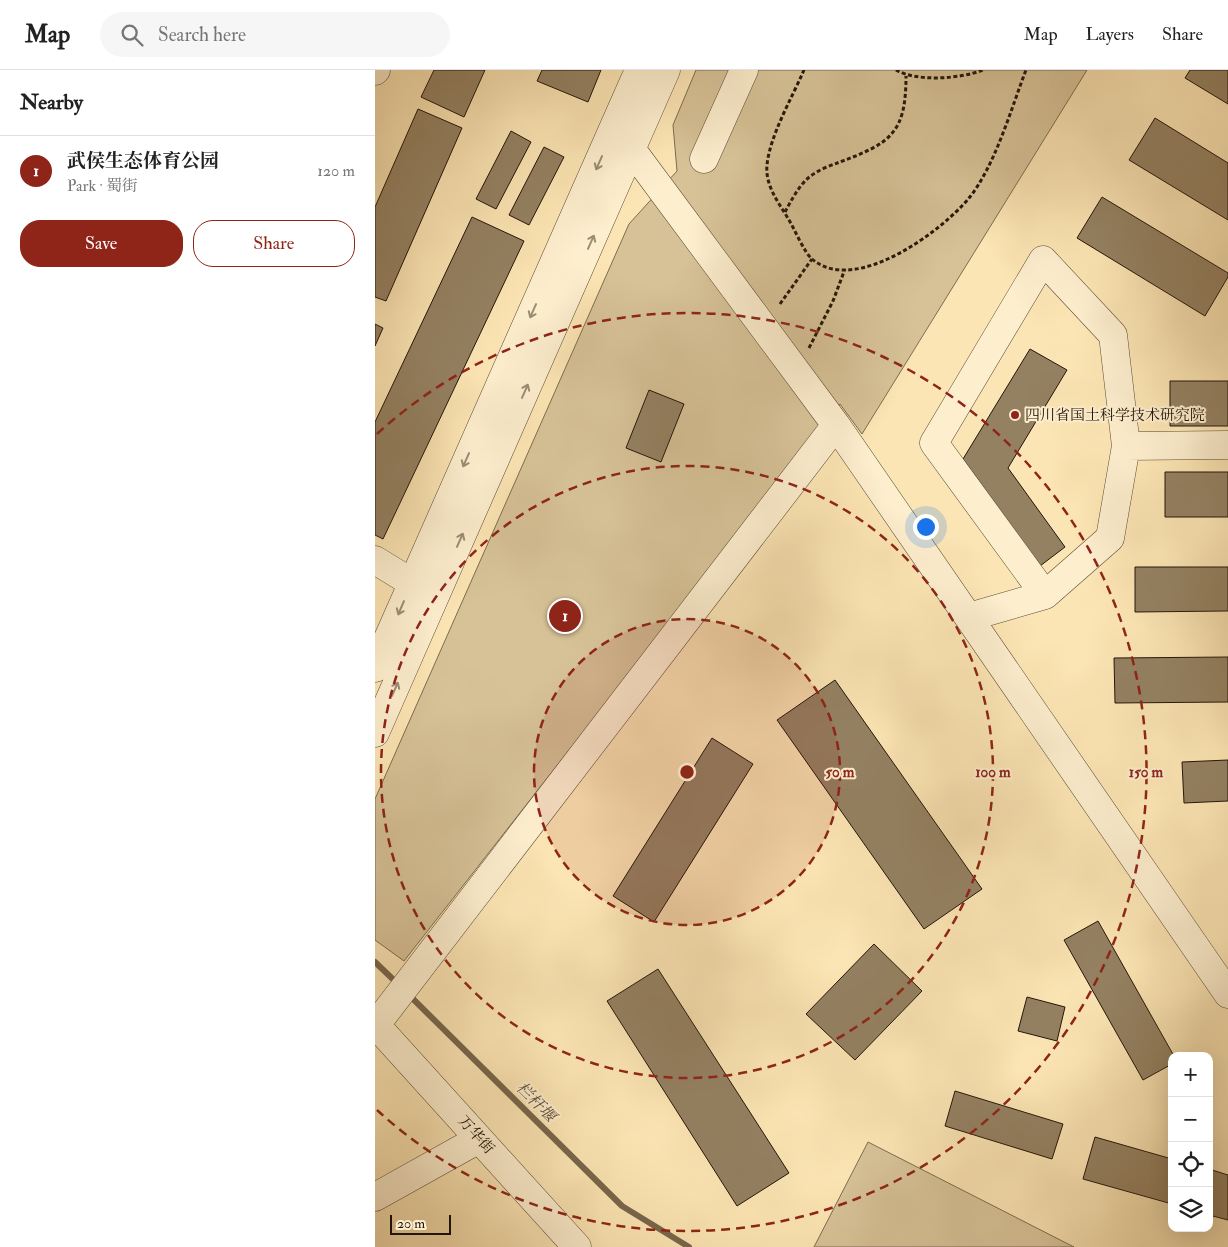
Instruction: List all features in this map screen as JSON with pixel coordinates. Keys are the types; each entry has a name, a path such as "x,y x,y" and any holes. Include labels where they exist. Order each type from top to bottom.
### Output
{"street":[{"path":"375,733 435,597 621,143 639,70"},
{"path":"375,668 411,584 621,143 666,70"},
{"path":"704,159 743,70"},
{"path":"621,143 836,425 1228,994"},
{"path":"969,617 1045,595 1110,538 1126,446 1113,335 1043,260 934,443 1045,595"},
{"path":"375,1025 836,425"},
{"path":"1126,446 1228,445"},
{"path":"375,560 411,584 435,597"},
{"name":"万华街","path":"375,1025 577,1247"},
{"path":"375,1197 479,1139"}],"path":[{"path":"804,70 770,148 766,167 769,186 812,259 833,269 874,265 900,254 934,230 969,199 985,176 1026,70"},
{"path":"896,70 906,76 939,78 983,70"},
{"path":"785,212 794,195 807,179 827,167 869,151 888,140 898,124 906,96 906,76"},
{"path":"780,304 812,259"},
{"path":"808,350 833,301 845,269"}],"shaded area":[{"path":"696,70 1087,70 862,434 840,404 404,961 375,940 375,799 629,224 677,171 673,125"},
{"path":"868,1142 1074,1247 814,1247"}],"building":[{"path":"434,70 485,70 464,117 421,97"},
{"path":"542,70 601,70 588,102 537,81"},
{"path":"1190,70 1228,70 1228,104 1185,78"},
{"path":"418,109 462,128 386,301 375,297 375,207"},
{"path":"1155,118 1228,163 1228,220 1129,160"},
{"path":"511,131 531,142 496,209 476,199"},
{"path":"544,147 564,157 529,225 509,215"},
{"path":"1102,197 1228,273 1228,277 1205,316 1077,238"},
{"path":"472,217 524,241 383,539 375,535 375,422"},
{"path":"375,324 383,328 375,346"},
{"name":"四川省国土科学技术研究院","path":"1030,349 1067,370 1008,468 1065,547 1040,566 963,459"},
{"path":"1170,381 1228,381 1228,426 1170,426"},
{"path":"649,390 684,404 661,462 626,448"},
{"path":"1165,472 1228,472 1228,517 1165,517"},
{"path":"1135,567 1228,567 1228,611 1135,612"},
{"path":"1228,657 1228,702 1115,703 1114,658"},
{"path":"835,680 982,889 924,929 777,720"},
{"path":"712,738 753,764 654,922 613,896"},
{"path":"1228,760 1228,801 1184,803 1182,762"},
{"path":"1098,921 1172,1052 1168,1052 1168,1066 1143,1080 1064,940"},
{"path":"874,944 922,991 855,1060 806,1014"},
{"path":"658,969 789,1173 737,1206 607,1001"},
{"path":"1027,997 1065,1007 1057,1041 1018,1031"},
{"path":"955,1091 1063,1124 1052,1159 945,1126"},
{"path":"1095,1137 1168,1158 1168,1203 1083,1179"},
{"path":"1213,1170 1228,1175 1228,1220 1213,1216"}],"waterway":[{"name":"栏杆堰","path":"375,962 399,985"},
{"name":"栏杆堰","path":"408,994 622,1206 689,1247"}],"place":[{"name":"四川省国土科学技术研究院","path":"1015,415"},
{"name":"武侯生态体育公园","path":"565,616"}]}
